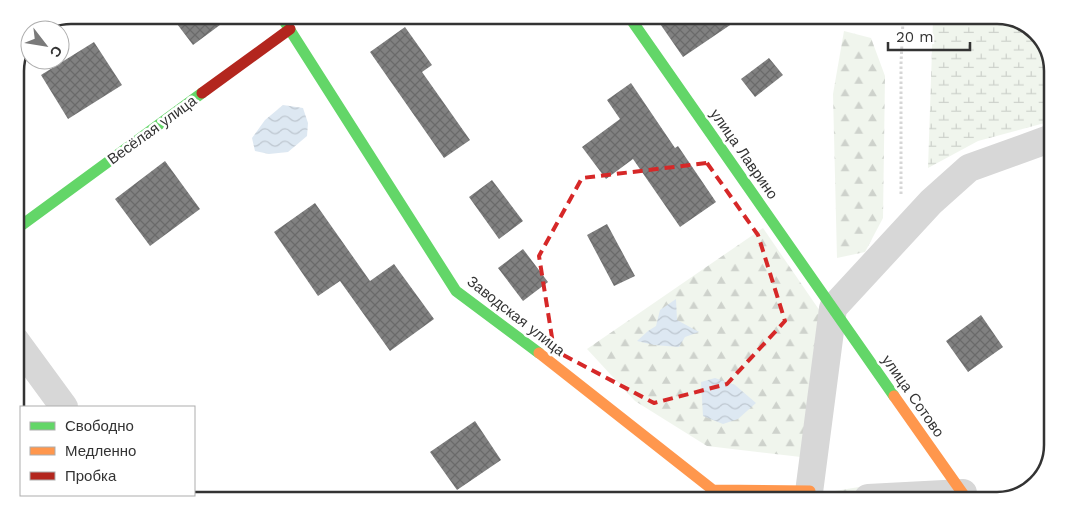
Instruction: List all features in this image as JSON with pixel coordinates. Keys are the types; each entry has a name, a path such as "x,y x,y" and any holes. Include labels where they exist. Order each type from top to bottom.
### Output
{"street":[{"name":"Заводская улица","path":"286,24 456,291 558,368 713,490 745,492"},
{"name":"улица Лаврино","path":"634,24 833,308"},
{"name":"Весёлая улица","path":"24,223 290,29"},
{"path":"810,492 833,308 931,202 969,168 1044,141"},
{"name":"улица Сотово","path":"833,308 962,492"},
{"path":"24,352 63,406"}],"path":[{"path":"901,235 903,24"}],"highlighted area":[{"path":"707,163 758,235 785,321 727,384 654,403 554,350 539,256 582,178"}],"green space":[{"path":"933,24 1004,24 1010,25 1028,35 1039,50 1043,61 1044,123 978,141 928,168"},
{"path":"844,31 871,38 885,76 883,218 865,252 837,258 833,94"},
{"path":"763,228 822,314 801,457 707,446 635,401 587,349"},
{"path":"859,487 859,492 835,491"}],"water":[{"path":"283,105 303,108 308,123 307,136 288,152 269,154 255,151 252,138 265,120"},
{"path":"676,299 677,320 699,332 685,337 679,347 654,345 637,341 656,326 660,310"},
{"path":"715,378 735,385 756,403 738,419 723,424 703,416 701,382"}],"building":[{"path":"177,24 221,24 193,45"},
{"path":"660,24 732,24 683,57"},
{"path":"405,27 432,65 422,72 470,140 444,158 370,52"},
{"path":"94,42 122,85 68,119 41,75 49,70 70,70 70,57"},
{"path":"769,58 783,75 755,97 741,79"},
{"path":"631,83 675,148 678,146 716,202 680,227 633,159 606,179 582,147 620,119 607,100"},
{"path":"165,161 200,209 150,246 115,199"},
{"path":"492,180 523,221 499,239 469,197"},
{"path":"315,203 370,281 394,264 434,319 390,351 340,281 318,296 274,232"},
{"path":"607,224 635,276 614,286 587,235"},
{"path":"523,249 548,282 523,301 498,268"},
{"path":"981,315 1003,347 968,372 946,341"},
{"path":"475,421 501,460 457,490 430,452"}],"traffic: fast":[{"path":"286,24 456,291 539,353"},
{"path":"634,24 894,396"},
{"path":"24,223 202,93"}],"traffic: slow":[{"path":"539,353 713,490 810,491"},
{"path":"894,396 962,492"}],"traffic: jam":[{"path":"202,93 290,29"}]}
